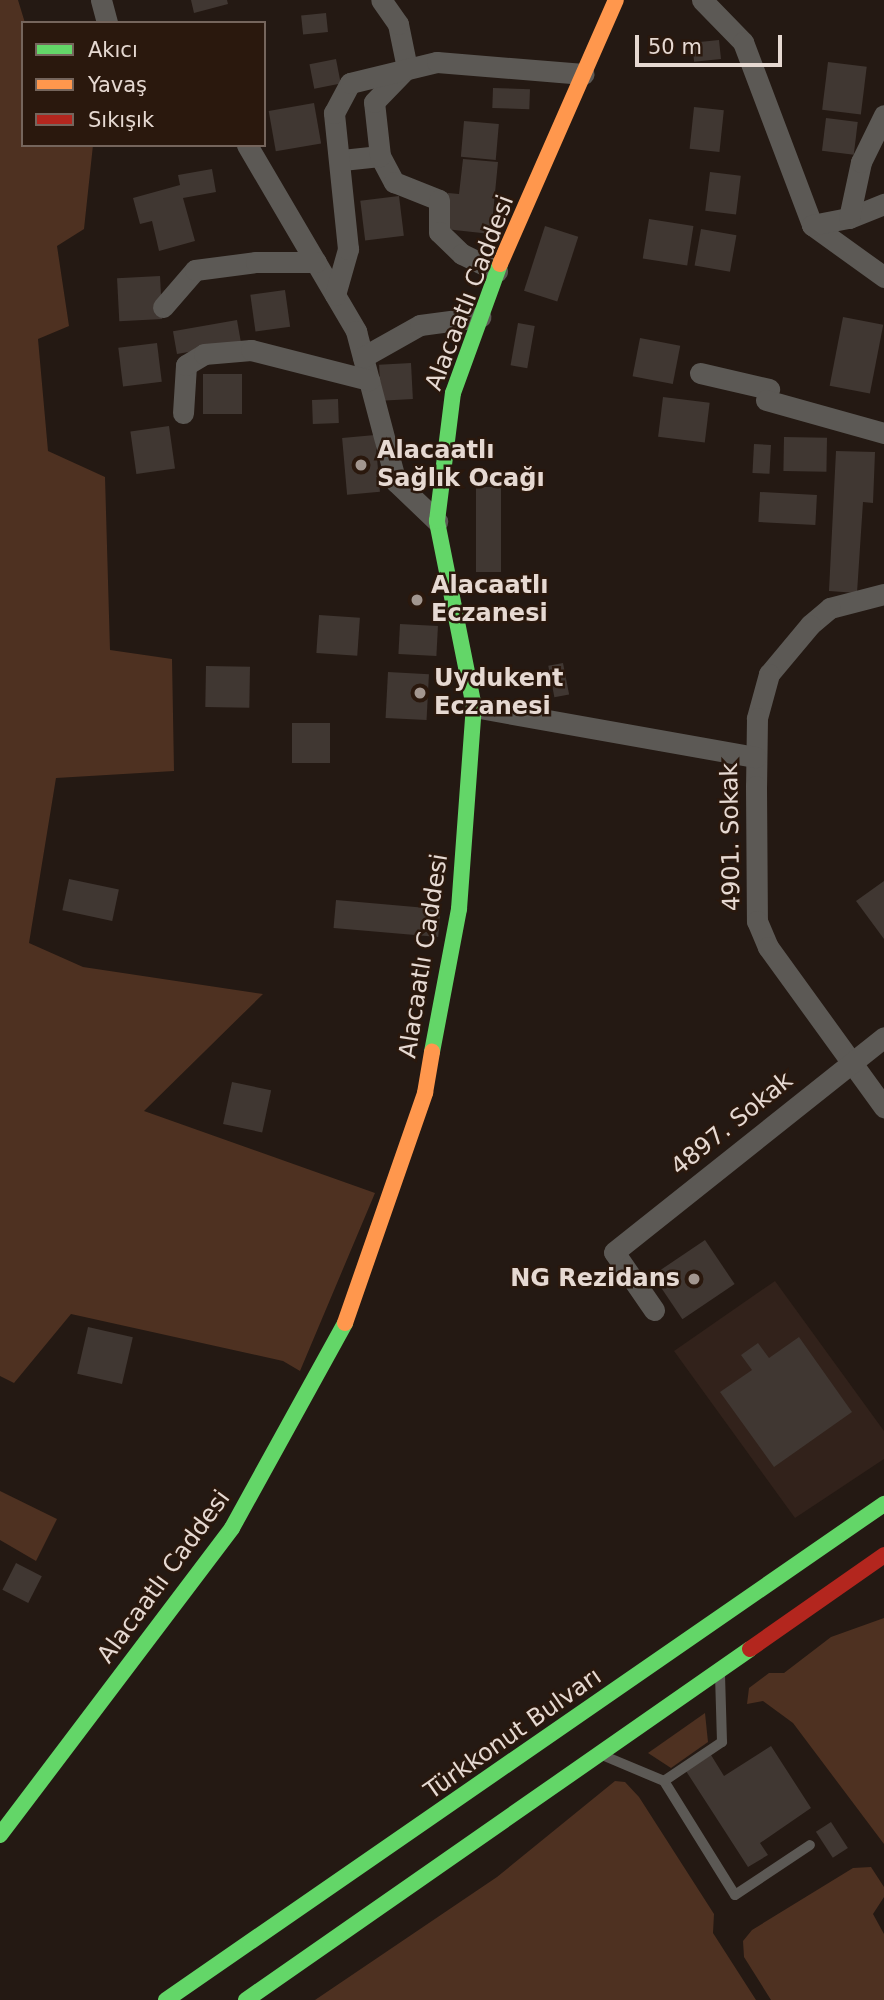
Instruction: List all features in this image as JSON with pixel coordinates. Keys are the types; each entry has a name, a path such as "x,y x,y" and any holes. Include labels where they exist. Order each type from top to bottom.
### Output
{"street":[{"path":"101,0 106,21"},
{"path":"381,0 398,24 407,68"},
{"name":"Alacaatlı Caddesi","path":"0,1835 232,1528 345,1324 425,1093 459,909 474,707 437,521 453,393 496,271 616,0"},
{"path":"702,0 743,42 812,225 884,277"},
{"path":"335,295 348,249 342,160 334,113 341,95 350,83 437,62 584,74"},
{"path":"407,68 374,102 380,156 394,182 439,200 439,232 461,254 496,271"},
{"path":"849,218 861,162 884,115"},
{"path":"248,147 356,331 396,482 437,521"},
{"path":"342,160 380,156"},
{"path":"812,225 849,218 884,204"},
{"path":"163,307 195,270 256,262 316,262"},
{"path":"363,357 420,325 480,317"},
{"path":"183,412 187,365 204,354 251,350 369,380"},
{"path":"700,373 884,433"},
{"name":"4901. Sokak","path":"884,594 830,608 810,625 769,674 757,718 756,757 757,921 768,947 884,1107"},
{"path":"474,707 756,757"},
{"name":"4897. Sokak","path":"654,1310 614,1252 884,1037"},
{"name":"Türkkonut Bulvarı","path":"166,2000 884,1504"},
{"path":"246,2000 884,1555"}],"lane":[{"path":"664,1782 722,1742 720,1670"},
{"path":"599,1754 664,1782 735,1895 810,1845"}],"shaded area":[{"path":"0,0 18,0 24,21 21,21 21,147 93,147 84,229 57,246 69,326 38,339 48,451 105,477 110,650 172,659 174,771 56,778 29,943 83,967 263,994 144,1111 375,1193 300,1371 283,1361 71,1314 14,1383 0,1376"},
{"path":"775,1281 884,1431 884,1459 795,1518 674,1351"},
{"path":"0,1491 57,1519 36,1561 0,1540"},
{"path":"884,1618 884,1844 793,1723 763,1701 747,1704 749,1688 769,1673 784,1673 831,1637"},
{"path":"705,1713 708,1742 671,1768 648,1753"},
{"path":"615,1781 625,1782 639,1797 714,1914 713,1933 756,2000 315,2000 497,1877"},
{"path":"871,1867 884,1887 884,1897 873,1914 884,1934 884,2000 771,2000 744,1957 743,1941 752,1930 853,1868"}],"building":[{"path":"191,0 227,0 228,4 194,13"},
{"path":"326,13 328,32 303,35 301,16"},
{"path":"719,40 721,59 694,62 692,43"},
{"path":"336,59 341,84 314,89 309,64"},
{"path":"828,62 867,67 861,114 822,110"},
{"path":"493,88 530,89 529,109 492,108"},
{"path":"314,103 321,143 276,151 269,111"},
{"path":"694,107 724,110 719,152 690,149"},
{"path":"826,118 858,122 854,155 822,151"},
{"path":"464,121 499,124 496,160 461,157"},
{"path":"463,159 498,162 491,234 445,229 448,193 459,194"},
{"path":"212,169 216,192 183,198 195,241 159,251 152,221 140,224 133,198 180,185 178,175"},
{"path":"710,172 741,176 736,214 705,211"},
{"path":"399,196 404,236 365,240 360,201"},
{"path":"649,219 693,226 687,266 643,259"},
{"path":"545,226 578,237 557,301 524,291"},
{"path":"701,229 736,235 730,272 695,265"},
{"path":"160,276 162,319 119,321 117,278"},
{"path":"285,290 290,327 255,332 250,295"},
{"path":"843,317 883,325 870,394 830,386"},
{"path":"237,320 241,343 177,354 173,331"},
{"path":"518,323 535,326 527,368 511,365"},
{"path":"640,338 680,346 673,384 633,376"},
{"path":"157,343 162,382 123,386 118,348"},
{"path":"411,363 413,399 381,401 379,365"},
{"path":"203,374 242,374 242,414 203,414"},
{"path":"663,397 710,403 705,442 658,437"},
{"path":"338,399 339,423 313,424 312,400"},
{"path":"169,426 175,469 136,474 130,431"},
{"name":"Alacaatlı Sağlık Ocağı","path":"375,435 380,492 347,495 342,438"},
{"path":"784,437 827,438 826,472 783,471"},
{"path":"754,444 771,445 769,474 752,473"},
{"path":"836,451 875,452 873,503 863,502 857,593 829,591"},
{"path":"476,487 501,487 501,572 476,572"},
{"path":"760,492 817,495 815,525 758,522"},
{"path":"319,615 360,618 357,656 316,653"},
{"path":"400,624 438,626 436,656 398,654"},
{"path":"563,663 569,694 554,697 548,666"},
{"path":"206,666 250,667 249,708 205,707"},
{"path":"388,672 429,674 427,720 386,718"},
{"path":"292,723 330,723 330,763 292,763"},
{"path":"69,879 119,890 112,921 62,910"},
{"path":"884,881 884,939 856,901"},
{"path":"336,900 441,909 438,937 334,928"},
{"path":"232,1082 271,1090 262,1132 223,1124"},
{"name":"NG Rezidans","path":"705,1240 735,1284 682,1319 653,1275"},
{"path":"88,1327 133,1337 122,1384 77,1374"},
{"path":"799,1337 852,1412 774,1467 720,1392 752,1370 741,1355 758,1343 769,1358"},
{"path":"16,1563 42,1576 28,1603 2,1590"},
{"path":"771,1746 811,1808 760,1843 768,1855 748,1867 686,1771 711,1755 724,1776"},
{"path":"831,1822 848,1848 833,1858 816,1832"}],"traffic: fast":[{"path":"432,1052 459,909 474,707 437,521 453,393 500,264"},
{"path":"0,1835 232,1528 345,1323"},
{"path":"166,2000 884,1504"},
{"path":"246,2000 750,1649"}],"traffic: slow":[{"path":"500,264 616,0"},
{"path":"345,1323 425,1093 432,1052"}],"traffic: jam":[{"path":"750,1649 884,1555"}],"place":[{"name":"Alacaatlı Sağlık Ocağı","path":"361,465"},
{"name":"Alacaatlı Eczanesi","path":"417,600"},
{"name":"Uydukent Eczanesi","path":"420,693"},
{"name":"NG Rezidans","path":"694,1279"}]}
